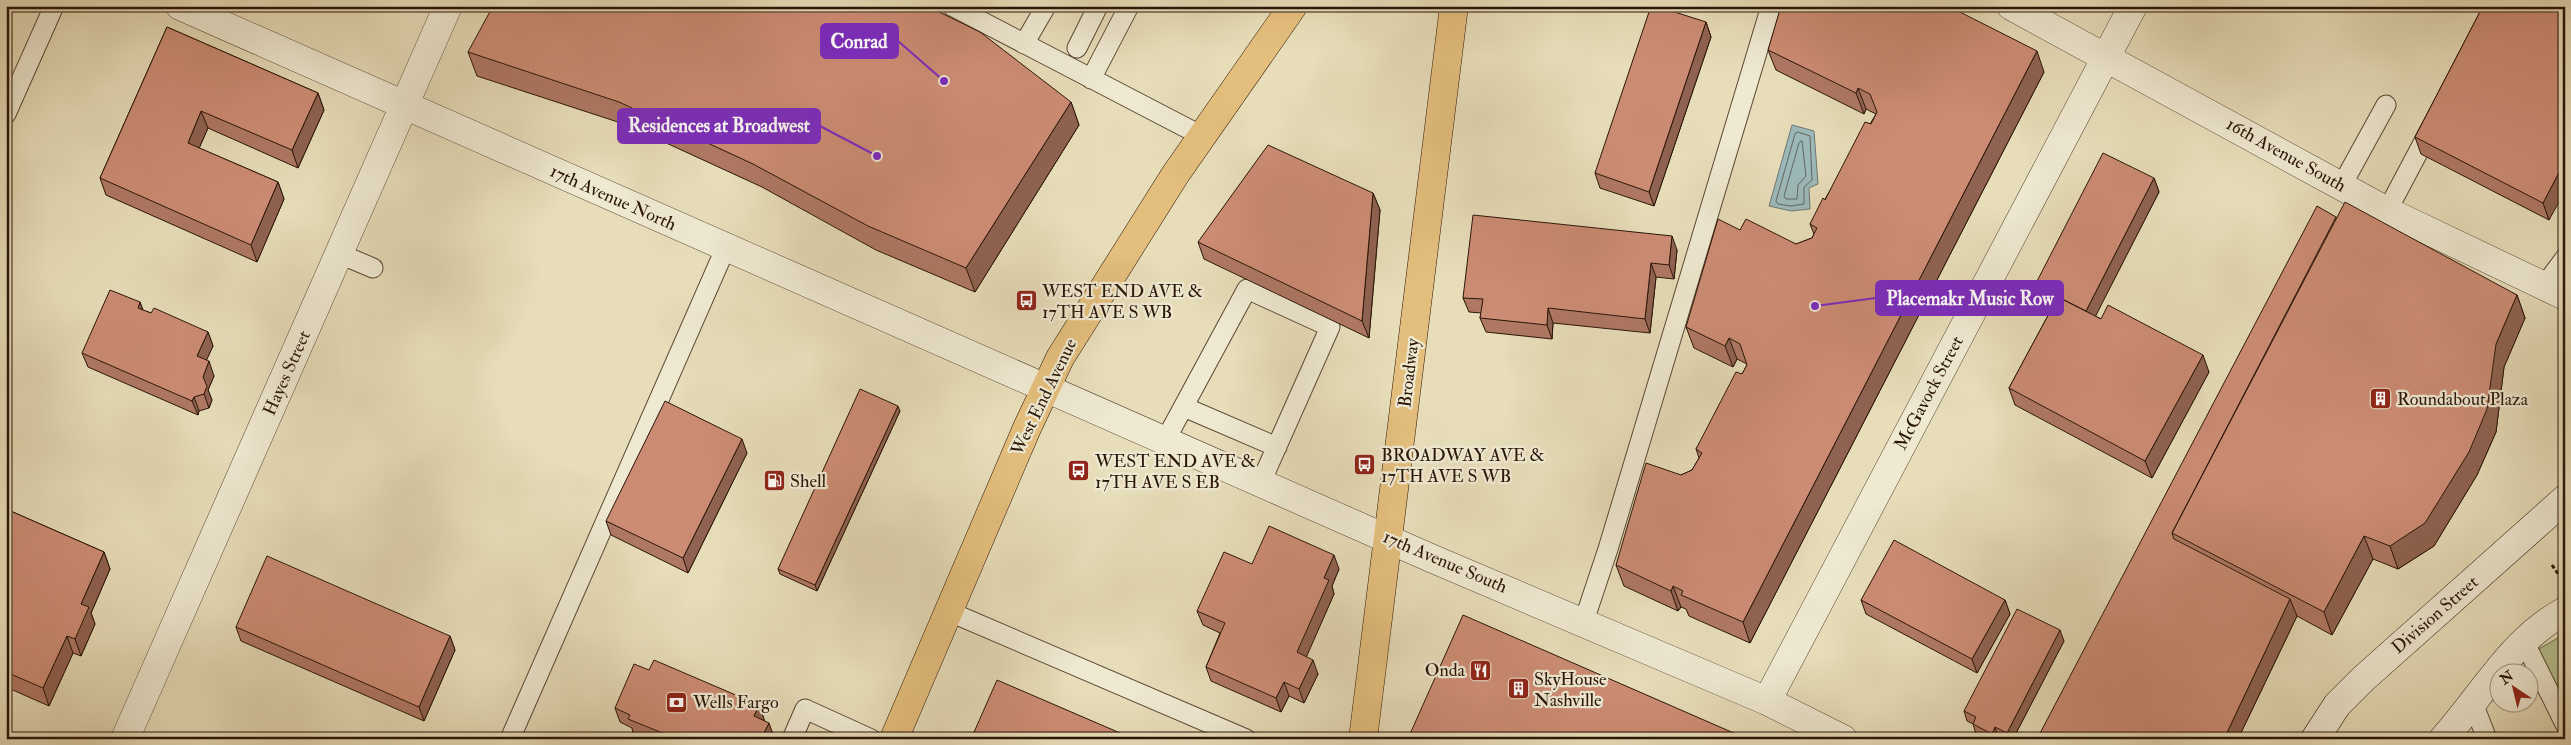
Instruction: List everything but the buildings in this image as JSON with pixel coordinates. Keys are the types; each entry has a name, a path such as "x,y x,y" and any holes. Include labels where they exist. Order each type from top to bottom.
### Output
{"main road":[{"name":"West End Avenue","path":"894,739 1060,358 1094,301 1202,136 1293,6"},
{"name":"Broadway","path":"1364,739 1454,6"}],"street":[{"name":"17th Avenue North","path":"180,6 404,107 1046,388"},
{"name":"Hayes Street","path":"125,739 448,6"},
{"name":"16th Avenue South","path":"2011,6 2106,56 2387,211 2555,290"},
{"name":"McGavock Street","path":"1767,701 2133,6"},
{"name":"17th Avenue South","path":"1046,388 1767,701 1843,739"},
{"name":"Division Street","path":"2315,739 2337,705 2363,679 2565,500"},
{"path":"2443,739 2524,641 2552,618 2565,611"}],"lane":[{"path":"6,114 54,6"},
{"path":"952,6 1202,136"},
{"path":"1024,44 1046,6"},
{"path":"1077,48 1098,6"},
{"path":"1091,79 1129,6"},
{"path":"1584,621 1608,549 1771,6"},
{"path":"2342,185 2386,105"},
{"path":"2387,211 2441,108"},
{"path":"510,739 726,247"},
{"path":"340,254 372,268"},
{"path":"2555,290 2565,258"},
{"path":"1166,439 1247,289 1330,327 1262,482"},
{"path":"1184,407 1277,447"},
{"path":"950,612 1246,739"},
{"path":"2524,641 2565,724"},
{"path":"2474,703 2487,739"},
{"path":"792,739 805,709 871,739"}],"path":[{"path":"2552,565 2565,584"}],"green space":[{"path":"2565,634 2565,724 2538,670 2538,662 2534,662 2530,654"}],"water":[{"path":"1792,125 1814,131 1818,184 1809,188 1810,209 1791,211 1769,206"}],"place":[{"name":"Conrad","path":"944,81"},
{"name":"Residences at Broadwest","path":"877,156"},
{"name":"WEST END AVE & 17TH AVE S WB","path":"1026,301"},
{"name":"Placemakr Music Row","path":"1815,306"},
{"name":"Roundabout Plaza","path":"2381,399"},
{"name":"BROADWAY AVE & 17TH AVE S WB","path":"1365,465"},
{"name":"WEST END AVE & 17TH AVE S EB","path":"1079,471"},
{"name":"Shell","path":"774,481"},
{"name":"Onda","path":"1481,670"},
{"name":"SkyHouse Nashville","path":"1518,689"},
{"name":"Wells Fargo","path":"677,702"}]}
